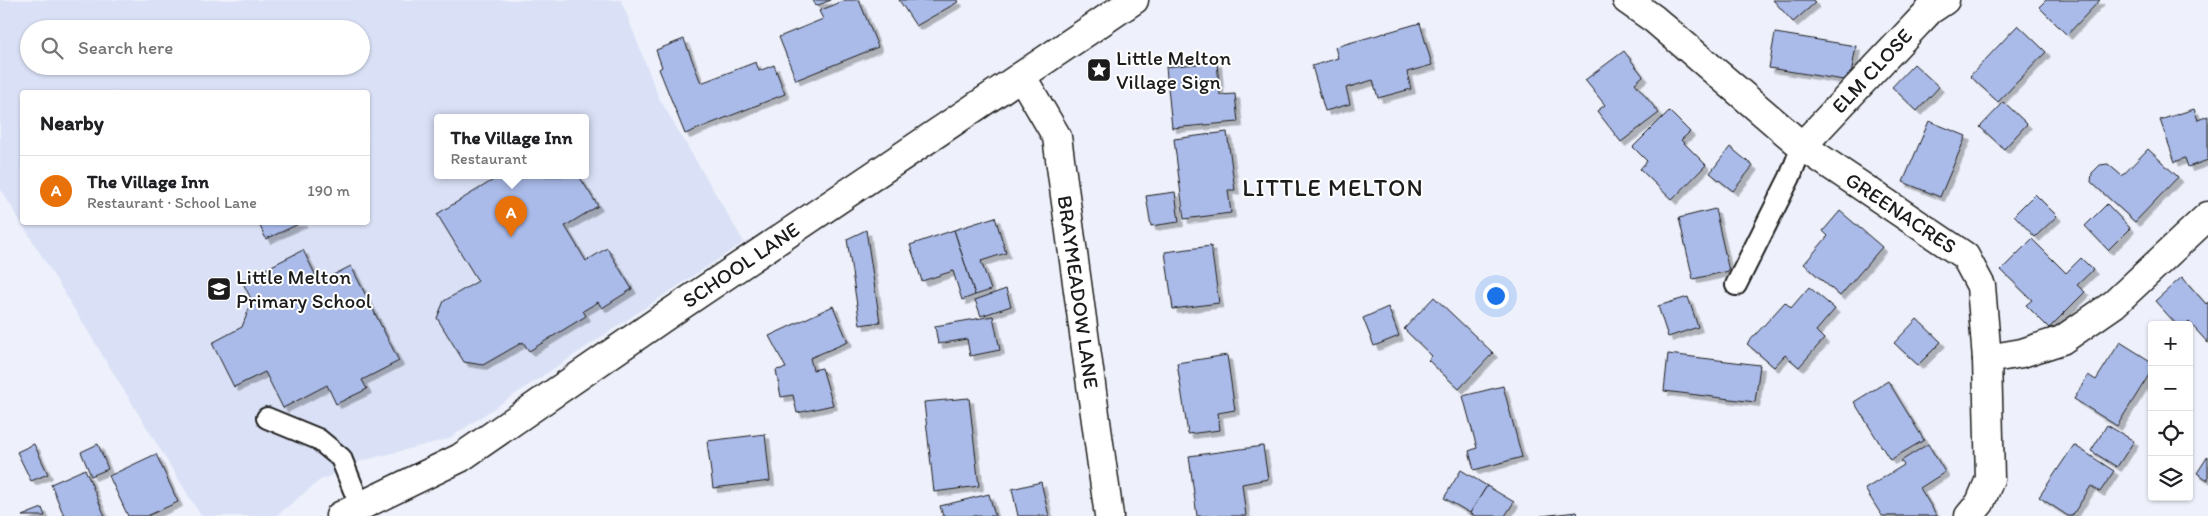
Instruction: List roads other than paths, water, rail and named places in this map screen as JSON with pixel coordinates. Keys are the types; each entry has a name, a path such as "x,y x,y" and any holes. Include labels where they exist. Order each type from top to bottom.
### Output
{"street":[{"name":"SCHOOL LANE","path":"351,512 460,458 670,313 1134,0"},
{"name":"GREENACRES","path":"1626,0 1654,19 1802,146 1965,256 1981,286 1987,359 1990,479 1981,512"},
{"name":"ELM CLOSE","path":"1802,146 1918,22 1930,10 1945,0"},
{"name":"BRAYMEADOW LANE","path":"1022,77 1057,137 1109,516"},
{"path":"1987,359 2022,353 2062,340 2114,304 2208,216"}],"lane":[{"path":"1736,285 1790,177 1802,146"},
{"path":"267,418 318,439 341,458 351,512"}],"place":[{"name":"Little Melton Village Sign","path":"1099,70"},
{"name":"The Village Inn","path":"511,237"},
{"name":"Little Melton Primary School","path":"219,289"}],"district":[{"name":"LITTLE MELTON","path":"1333,188"}]}
